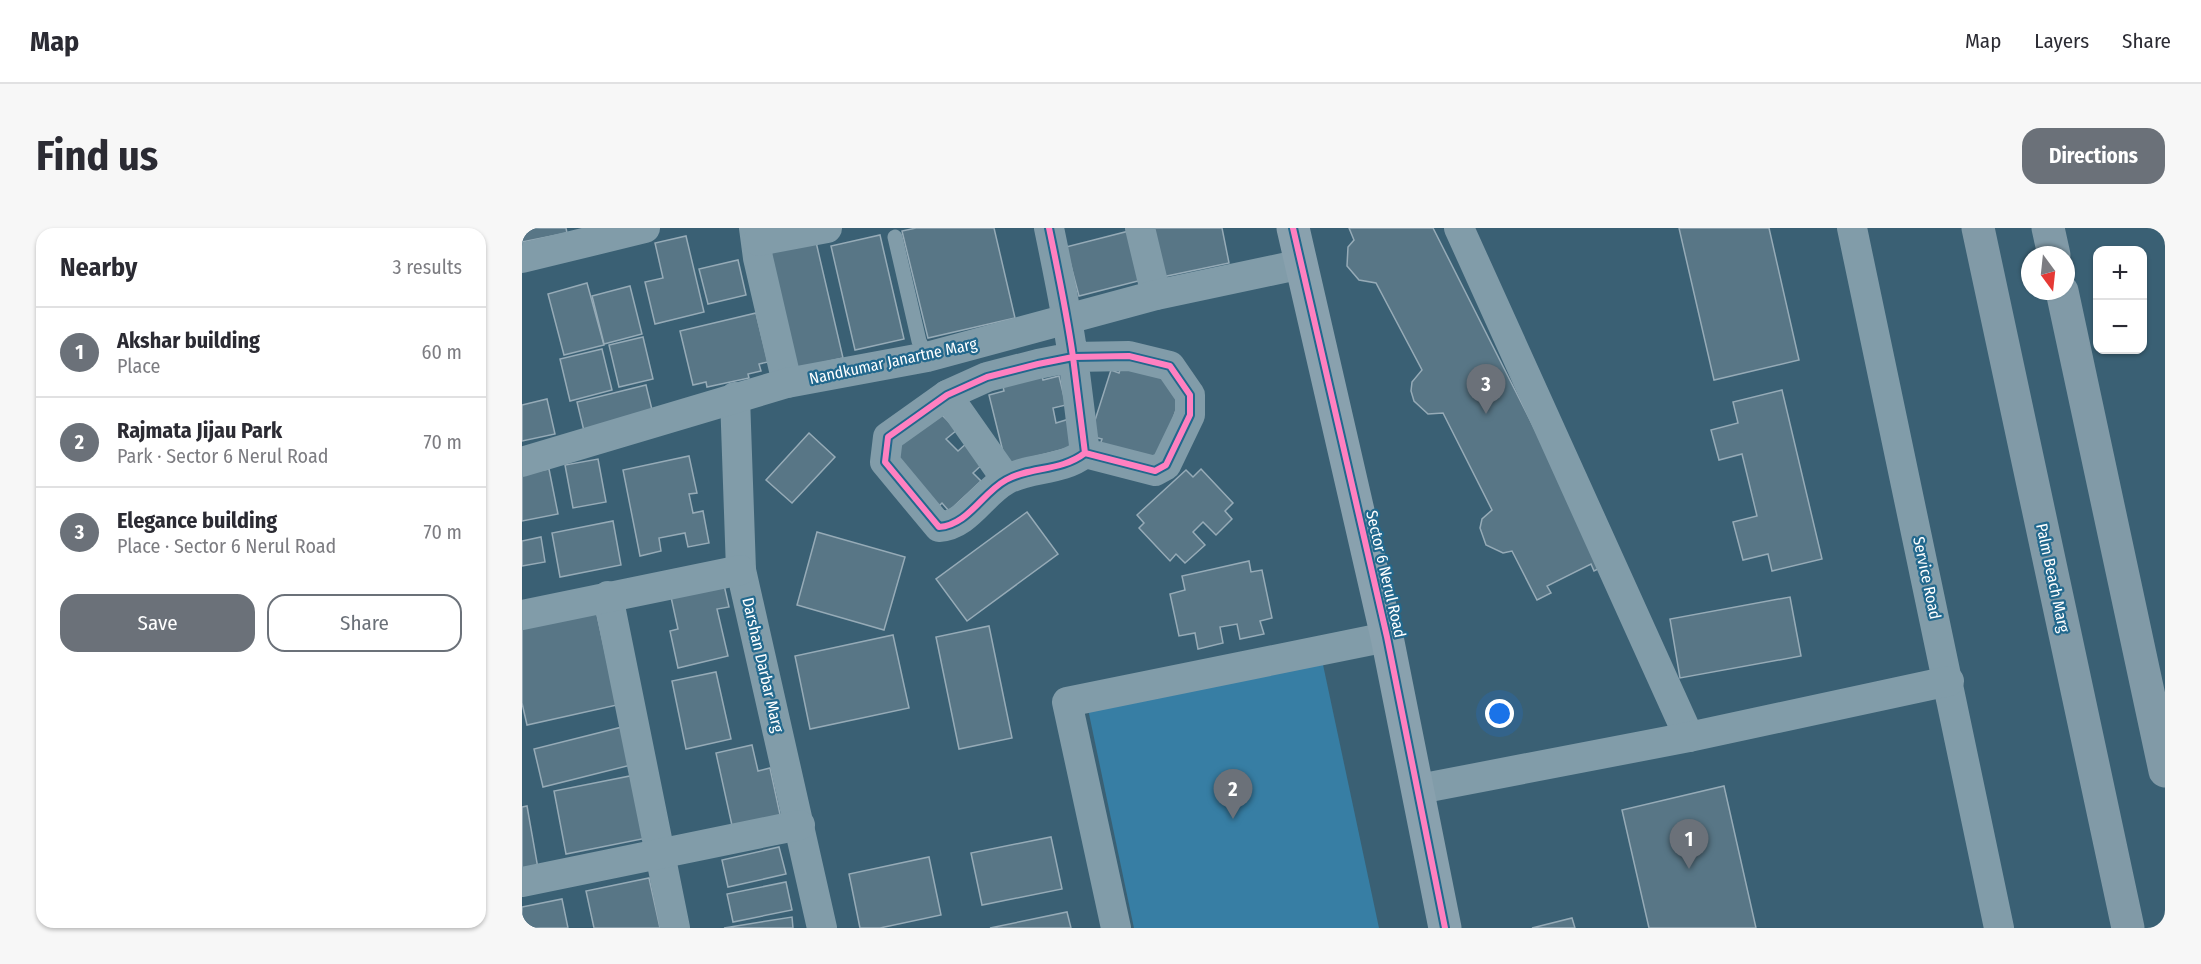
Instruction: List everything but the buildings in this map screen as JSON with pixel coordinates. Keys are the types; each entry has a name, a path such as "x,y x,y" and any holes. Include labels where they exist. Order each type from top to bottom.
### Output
{"main road":[{"name":"Palm Beach Marg","path":"1978,228 2128,928"},
{"path":"2048,228 2052,246"},
{"path":"2064,300 2165,771"}],"street":[{"path":"522,258 645,228"},
{"path":"787,383 758,258 756,235 826,228"},
{"path":"1049,228 1069,319 1085,453"},
{"path":"1140,228 1156,295"},
{"name":"Sector 6 Nerul Road","path":"1293,228 1387,637 1419,789 1444,928"},
{"path":"1460,228 1689,737"},
{"name":"Service Road","path":"1852,228 1999,928"},
{"name":"Nandkumar Janartne Marg","path":"522,462 787,383 927,357 1156,295 1302,264"},
{"path":"1129,356 1170,366 1190,395 1190,415 1166,465 1155,471 1085,453 1072,463 1006,479 952,526 939,527 885,462 888,437 947,395 987,377 1074,357 1129,356"},
{"path":"947,395 1006,479"},
{"name":"Darshan Darbar Marg","path":"735,397 741,570 822,928"},
{"path":"522,615 741,570"},
{"path":"608,596 675,928"},
{"path":"1116,928 1067,702 1387,637"},
{"path":"1419,789 1689,737 1948,681"},
{"path":"522,882 800,825"}],"lane":[{"path":"895,237 919,341 927,357"}],"shaded area":[{"path":"1322,660 1379,928 1134,928 1088,709"}],"cycle path":[{"path":"1049,228 1071,341 1073,357 1085,453 1066,463 1006,480 967,515 949,525 939,527 885,462 888,437 947,395 987,377 1073,357 1129,356 1170,366 1190,395 1190,415 1166,465 1155,471 1085,453"},
{"path":"1293,228 1387,637 1445,928"}],"place":[{"name":"Elegance building","path":"1486,414"},
{"name":"Rajmata Jijau Park","path":"1233,819"},
{"name":"Akshar building","path":"1689,869"}]}
